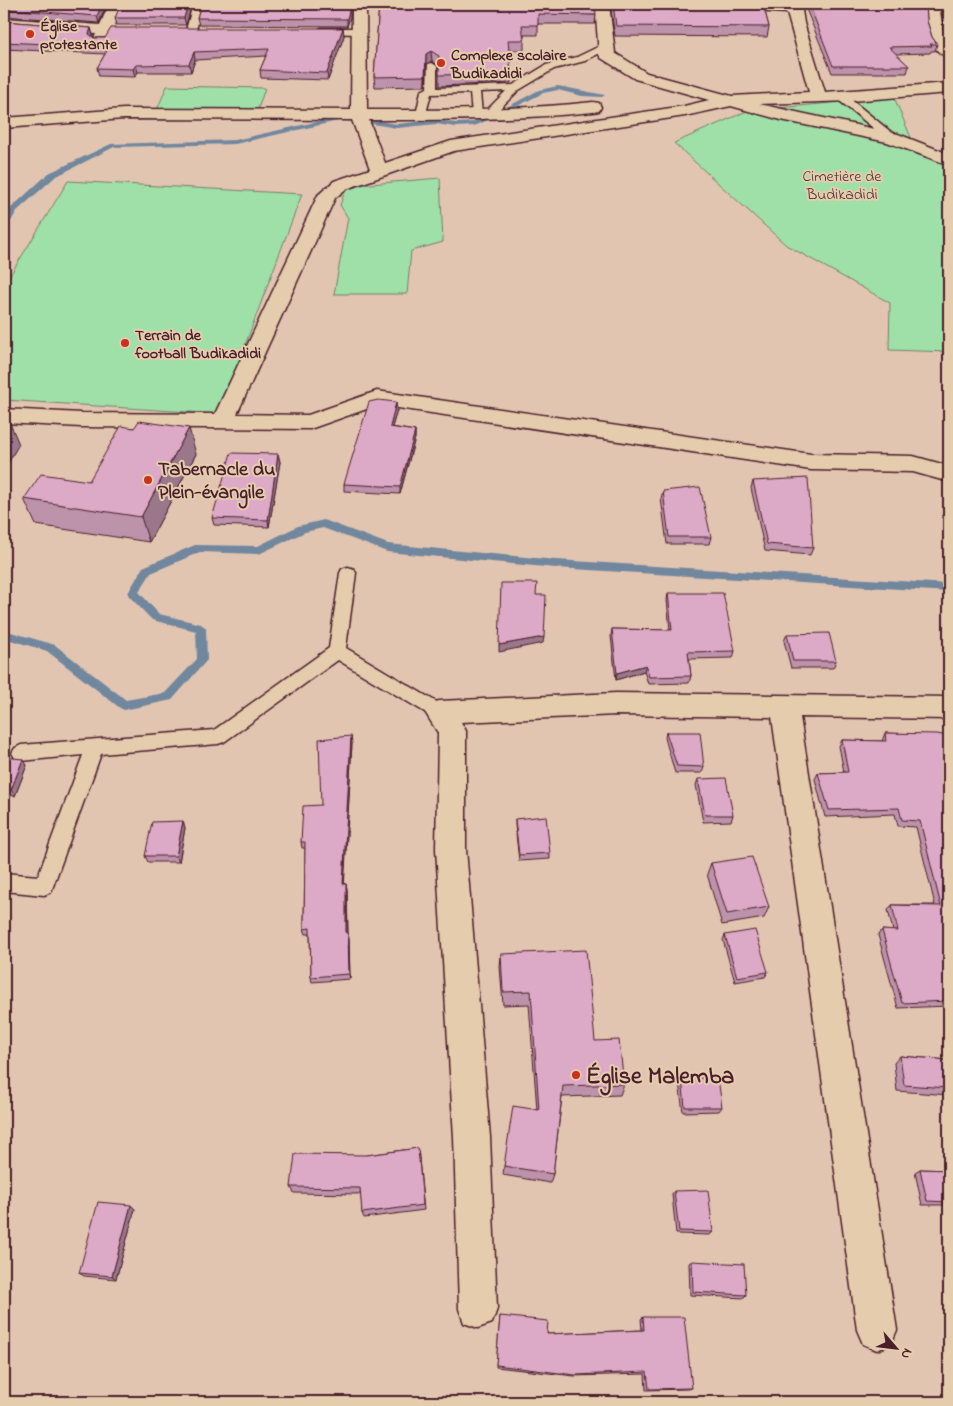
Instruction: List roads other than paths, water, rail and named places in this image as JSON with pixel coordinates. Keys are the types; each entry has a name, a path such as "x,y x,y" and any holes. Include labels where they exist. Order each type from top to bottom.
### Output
{"street":[{"path":"4,22 107,34 116,4"},
{"path":"359,4 358,115 379,170"},
{"path":"602,4 607,55 641,76 782,115 892,138 949,160"},
{"path":"699,4 793,6 798,32 819,97"},
{"path":"932,4 938,39 949,52"},
{"path":"223,421 327,195 340,185 451,146 685,111 704,105 729,101 786,96 840,96 949,88"},
{"path":"650,101 704,105"},
{"path":"4,123 124,114 421,115 538,113 608,105"},
{"path":"4,416 81,420 310,422 377,398 811,462 913,464 949,474"},
{"path":"439,712 616,704 949,708"},
{"path":"784,705 877,1330"},
{"path":"439,712 452,731 451,849 472,1137 478,1310"}],"lane":[{"path":"191,30 198,4"},
{"path":"310,31 359,31"},
{"path":"476,90 482,114 515,88 550,67 581,59 606,46"},
{"path":"432,66 432,91"},
{"path":"421,115 426,92 515,88"},
{"path":"840,96 892,138"},
{"path":"20,753 218,737 337,651 348,573"},
{"path":"337,651 439,712"},
{"path":"4,882 44,886 95,747"}],"waterway":[{"path":"4,226 14,210 52,175 113,145 235,142 338,119 360,120 397,126 436,122 456,125 474,124 498,114 541,91 558,88 582,94 602,95"},
{"path":"4,634 51,648 124,705 168,697 202,660 201,628 156,617 133,593 147,570 199,548 259,550 302,529 324,524 387,548 556,564 949,588"}],"place":[{"name":"Église protestante","path":"30,34"},
{"name":"Complexe scolaire Budikadidi","path":"441,63"},
{"name":"Terrain de football Budikadidi","path":"125,343"},
{"name":"Tabernacle du Plein-évangile","path":"148,480"},
{"name":"Église Malemba","path":"576,1075"}],"park label":[{"name":"Cimetière de Budikadidi","path":"842,184"}]}
